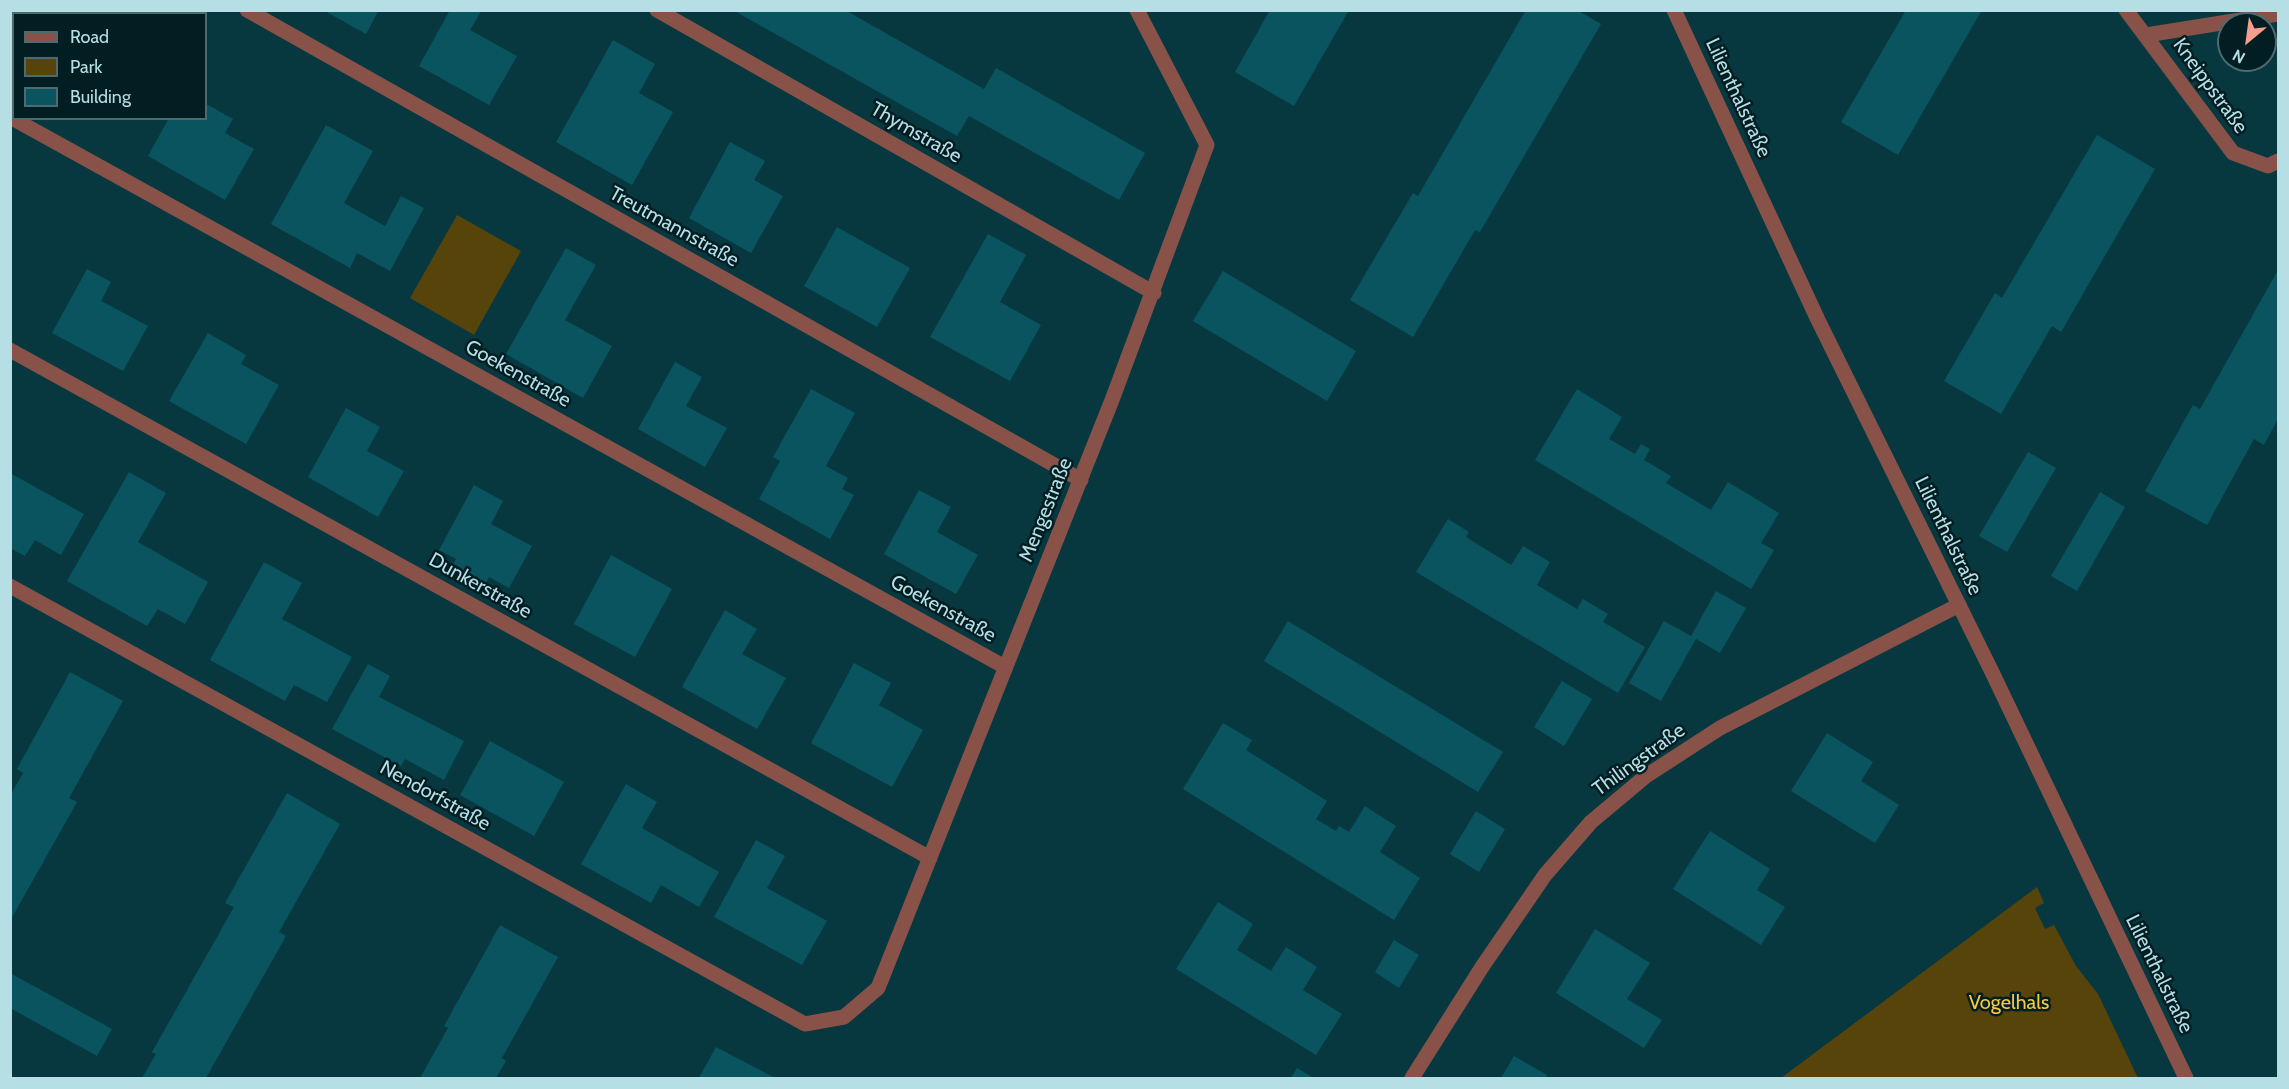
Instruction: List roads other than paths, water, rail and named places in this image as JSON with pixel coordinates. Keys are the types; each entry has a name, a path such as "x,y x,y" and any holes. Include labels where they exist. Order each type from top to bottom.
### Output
{"street":[{"name":"Treutmannstraße","path":"247,10 1081,480"},
{"name":"Thymstraße","path":"657,10 1154,293"},
{"name":"Mengestraße","path":"844,1017 878,988 1154,293 1207,145 1137,10"},
{"name":"Lilienthalstraße","path":"1674,10 1818,320 1959,605 2186,1078"},
{"name":"Kneippstraße","path":"2127,10 2233,153 2268,166 2278,161"},
{"name":"Kneippstraße","path":"2146,34 2278,14"},
{"name":"Goekenstraße","path":"15,120 1005,667"},
{"name":"Dunkerstraße","path":"10,350 930,858"},
{"name":"Nendorfstraße","path":"10,586 805,1024 844,1017"},
{"name":"Thilingstraße","path":"1412,1078 1482,967 1545,875 1598,816 1646,776 1720,728 1959,605"}],"park label":[{"name":"Vogelhals","path":"2009,1003"}]}
